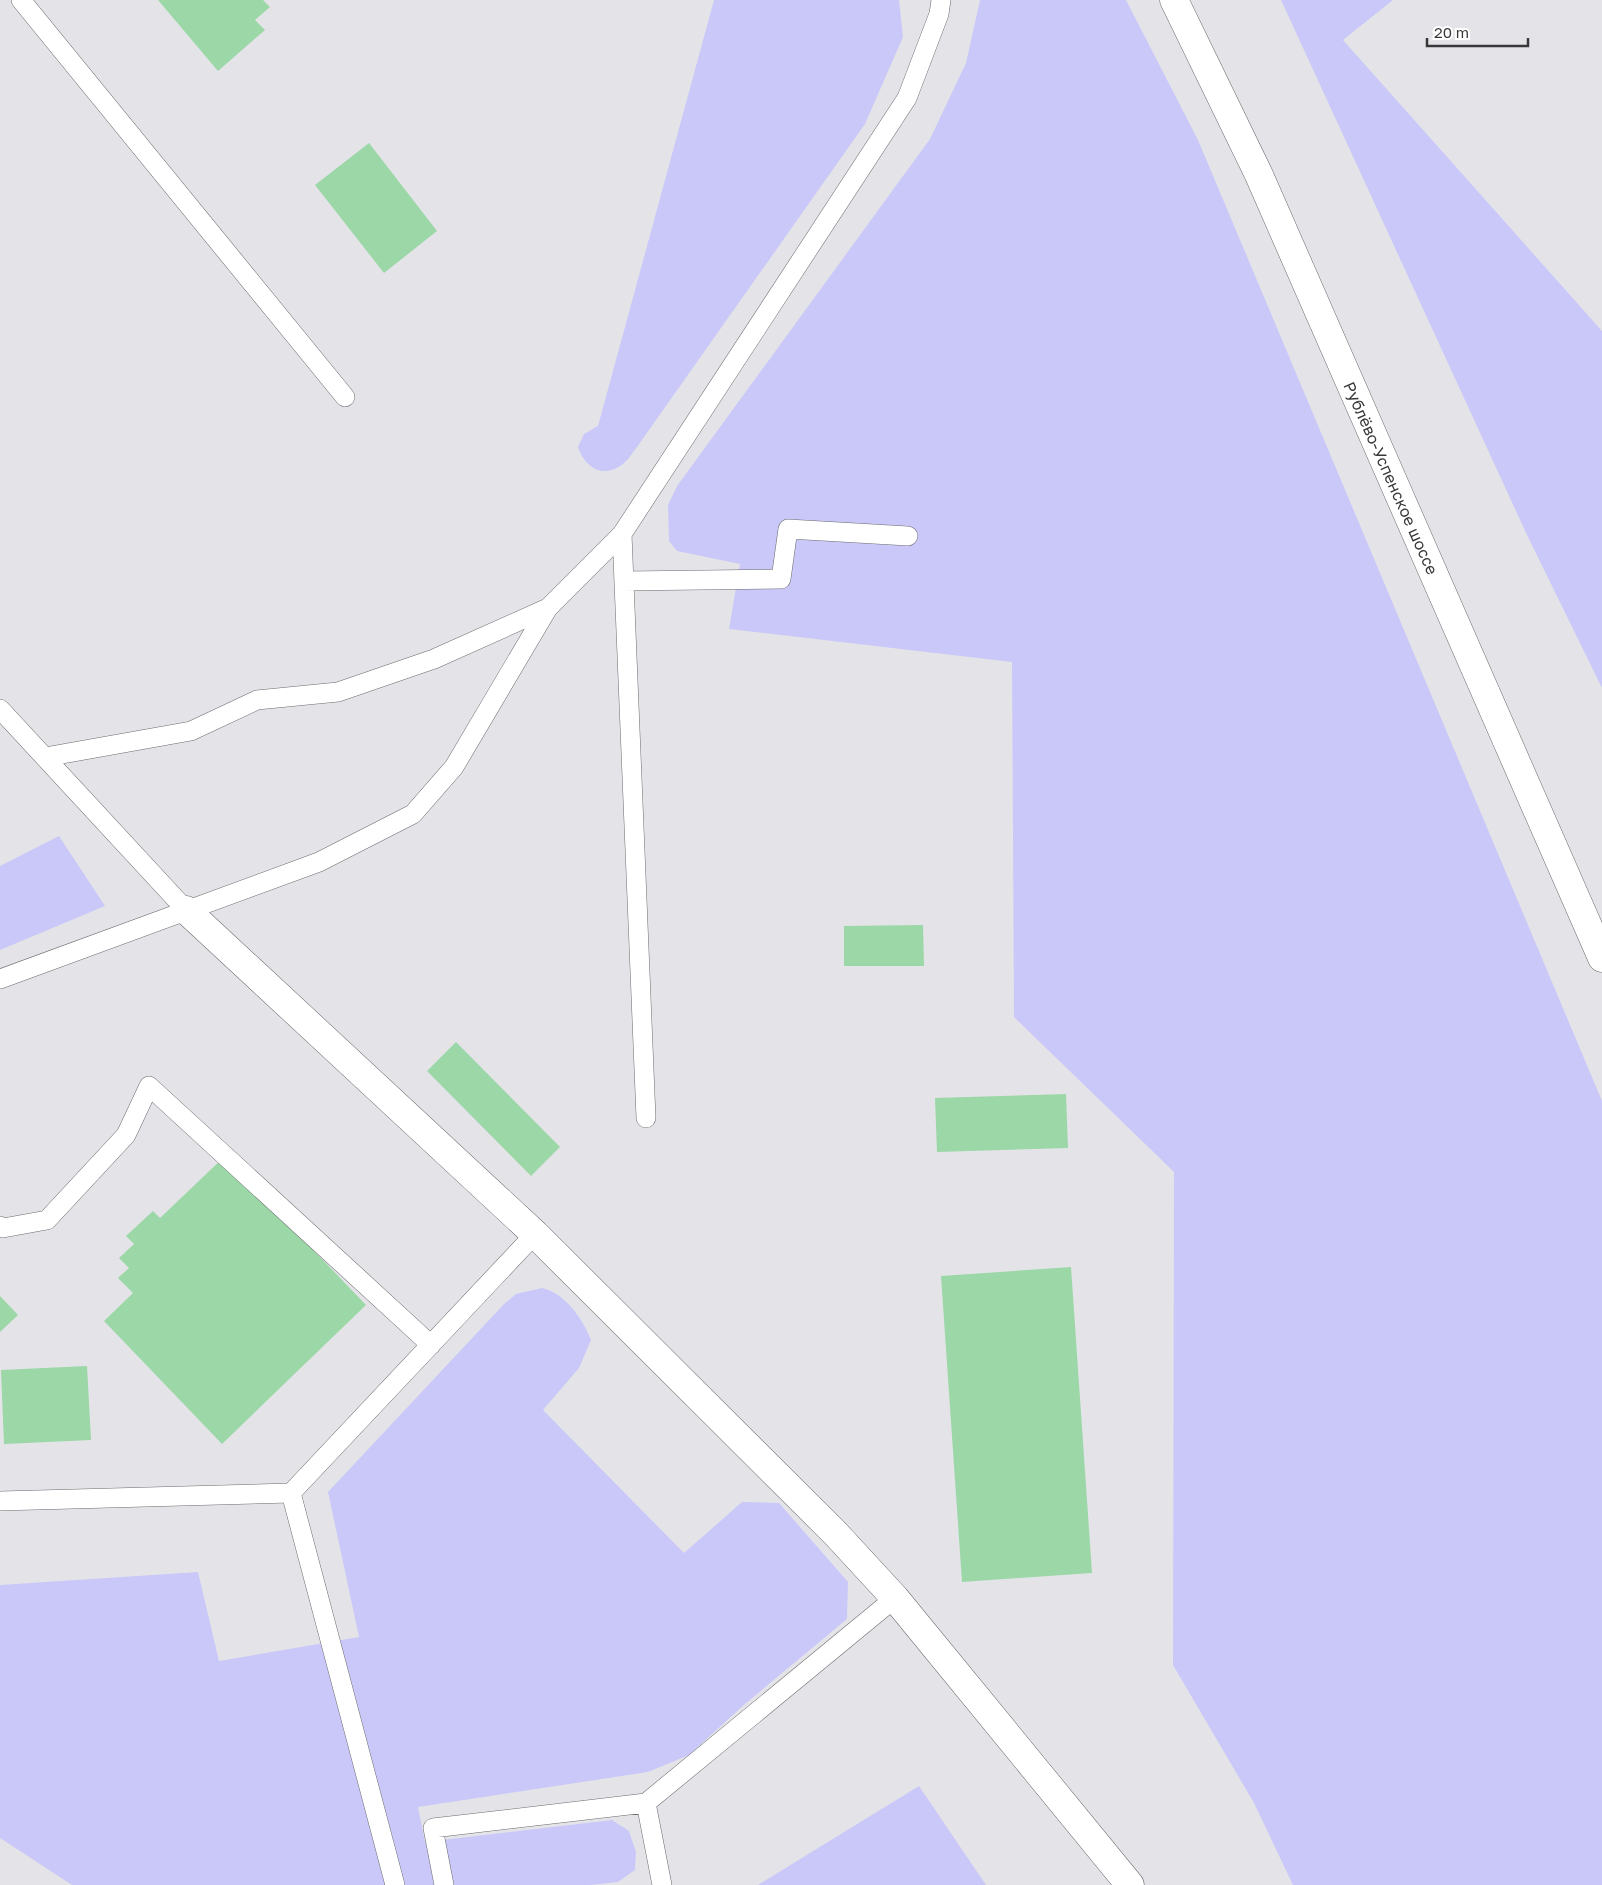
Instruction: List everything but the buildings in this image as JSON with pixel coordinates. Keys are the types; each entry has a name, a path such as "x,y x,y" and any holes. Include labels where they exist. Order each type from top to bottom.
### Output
{"street":[{"name":"Рублёво-Успенское шоссе","path":"1174,0 1259,175 1602,958"},
{"path":"186,910 535,1234 836,1534 895,1598 1130,1885"}],"lane":[{"path":"21,0 345,397"},
{"path":"0,978 320,862 414,814 454,767 548,608 622,534 908,98 939,14 941,0"},
{"path":"624,581 781,579 788,529 908,536"},
{"path":"622,534 646,1118"},
{"path":"45,757 191,731 257,700 338,692 434,659 548,608"},
{"path":"0,709 9,726 45,757 186,910"},
{"path":"0,1226 3,1228 47,1220 126,1135 149,1086 431,1345"},
{"path":"0,1501 291,1493 535,1234"},
{"path":"291,1493 395,1885"},
{"path":"444,1885 433,1828 646,1804 895,1598"},
{"path":"646,1804 662,1885"}],"shaded area":[{"path":"714,0 899,0 903,37 865,124 631,455 617,468 603,471 590,466 585,461 578,447 584,434 598,426"},
{"path":"980,0 1126,0 1198,140 1602,1101 1602,1885 1293,1885 1254,1803 1173,1665 1174,1172 1014,1017 1012,662 729,629 740,564 677,551 669,541 668,505 677,486 930,139 966,63"},
{"path":"1281,0 1393,0 1343,40 1602,331 1602,688 1527,535"},
{"path":"59,836 105,906 0,950 0,866"},
{"path":"542,1288 566,1301 578,1316 591,1340 579,1368 543,1410 684,1553 742,1502 779,1503 848,1582 847,1619 745,1704 689,1755 648,1772 418,1807 425,1842 612,1820 629,1831 636,1852 635,1870 618,1882 590,1885 72,1885 0,1838 0,1585 198,1572 219,1661 359,1637 328,1492 504,1304 516,1294"},
{"path":"919,1786 986,1885 758,1885"}]}
